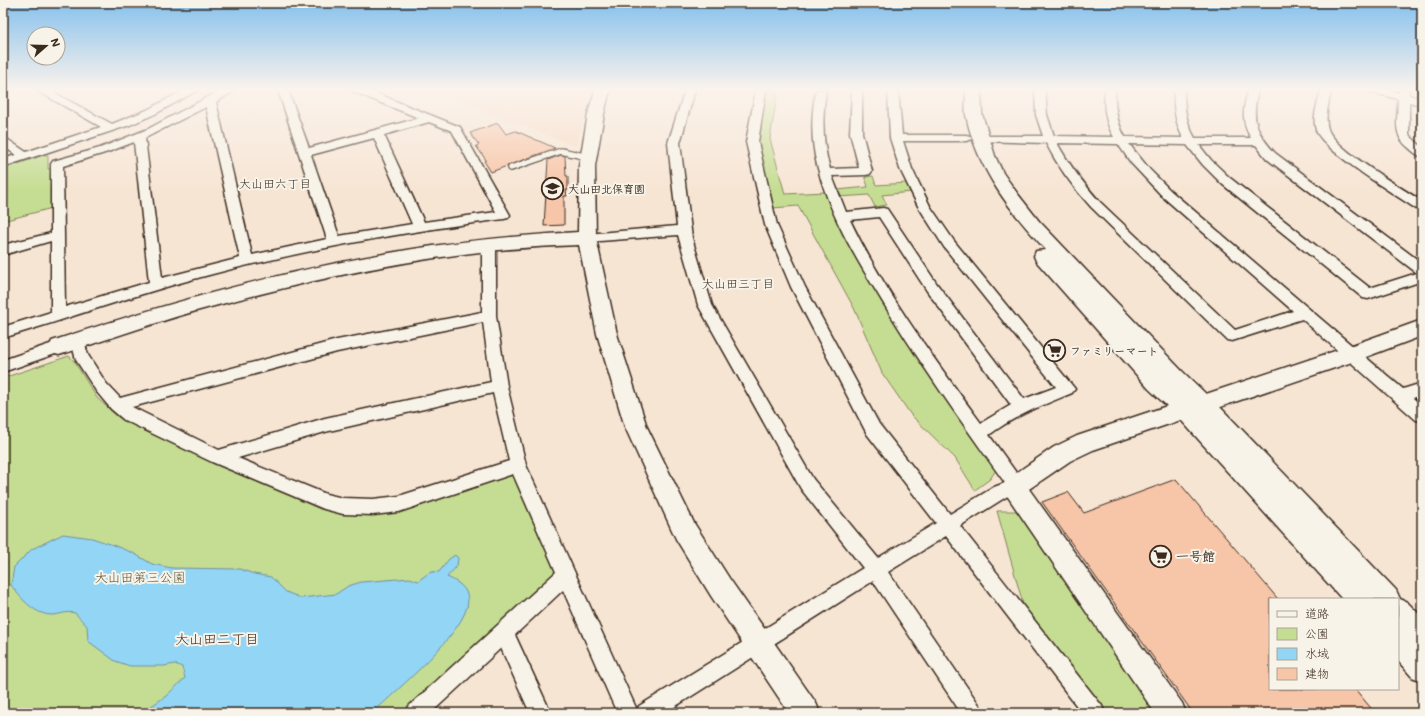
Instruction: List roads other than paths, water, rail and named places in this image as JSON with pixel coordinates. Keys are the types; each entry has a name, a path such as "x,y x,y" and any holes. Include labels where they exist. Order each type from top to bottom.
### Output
{"street":[{"path":"103,123 111,128"},
{"path":"3,163 124,123"},
{"path":"58,315 57,164 139,137 169,123"},
{"path":"215,123 247,260"},
{"path":"295,123 334,241"},
{"path":"305,153 414,123"},
{"path":"3,334 58,315 156,285 247,260 334,241 420,226 504,215 456,129 441,123"},
{"path":"594,123 588,157 588,238 607,334 636,427 685,531 720,587 806,713"},
{"path":"680,123 674,143 683,230 705,305 733,357 807,484 876,570 973,713"},
{"path":"755,123 752,142 771,225 798,287 873,429 1095,713"},
{"path":"818,123 818,132 825,173 842,217 859,250 904,325 1172,713"},
{"path":"825,173 866,171 856,133 856,123"},
{"path":"895,123 896,138 914,187 949,244 1067,389 1005,415 980,434"},
{"path":"963,123 1011,197 1033,225 1174,376 1194,407 1358,598"},
{"path":"973,138 974,123"},
{"path":"1045,123 1050,139 1066,169 1090,198 1232,336 1305,313"},
{"path":"1114,123 1122,140 1136,161 1155,183 1422,415"},
{"path":"1183,123 1191,141 1206,162 1226,181 1368,294 1422,276"},
{"path":"1250,123 1252,131 1259,142 1271,156 1422,270"},
{"path":"1321,123 1325,136 1341,152 1422,207"},
{"path":"1403,123 1403,135 1408,142 1422,153"},
{"path":"378,134 420,226"},
{"path":"139,137 156,285"},
{"path":"896,138 1259,142"},
{"path":"3,142 21,153 23,156"},
{"path":"842,217 883,212 904,247 961,327 1021,407"},
{"path":"3,366 166,313 289,281 394,259 489,245 683,230"},
{"path":"3,250 58,234"},
{"path":"489,245 489,316 499,386 518,465 628,713"},
{"path":"117,405 337,346 489,316"},
{"path":"646,713 948,526 1000,492 1015,486 1062,454 1085,443 1351,354 1422,328"},
{"path":"78,341 81,356 101,387 117,405 130,415 218,457 324,501 359,508 399,504 518,465"},
{"path":"218,457 325,425 499,386"},
{"path":"1400,396 1422,389"},
{"path":"1194,407 1386,598"},
{"path":"427,709 504,632 566,575"},
{"path":"1399,611 1422,636"},
{"path":"504,632 540,713"},
{"path":"1399,642 1422,667"}],"lane":[{"path":"511,168 561,151 588,157"}],"water":[{"path":"63,534 92,538 113,545 133,553 152,564 172,568 240,569 254,574 271,577 286,592 301,598 336,594 348,586 361,582 410,578 418,581 425,575 439,572 449,559 455,555 458,558 457,566 447,577 464,589 468,596 468,600 465,613 456,628 444,643 429,660 373,713 141,713 166,696 185,678 182,667 175,664 164,666 130,666 115,661 88,641 87,626 75,613 68,612 51,615 38,612 19,595 11,585 14,567 32,549"}],"place":[{"name":"大山田北保育園","path":"553,189"},
{"name":"ファミリーマート","path":"1054,351"},
{"name":"一号館","path":"1161,556"}],"district":[{"name":"大山田六丁目","path":"275,184"},
{"name":"大山田三丁目","path":"738,284"},
{"name":"大山田二丁目","path":"217,639"}],"park label":[{"name":"大山田第三公園","path":"140,577"}]}
